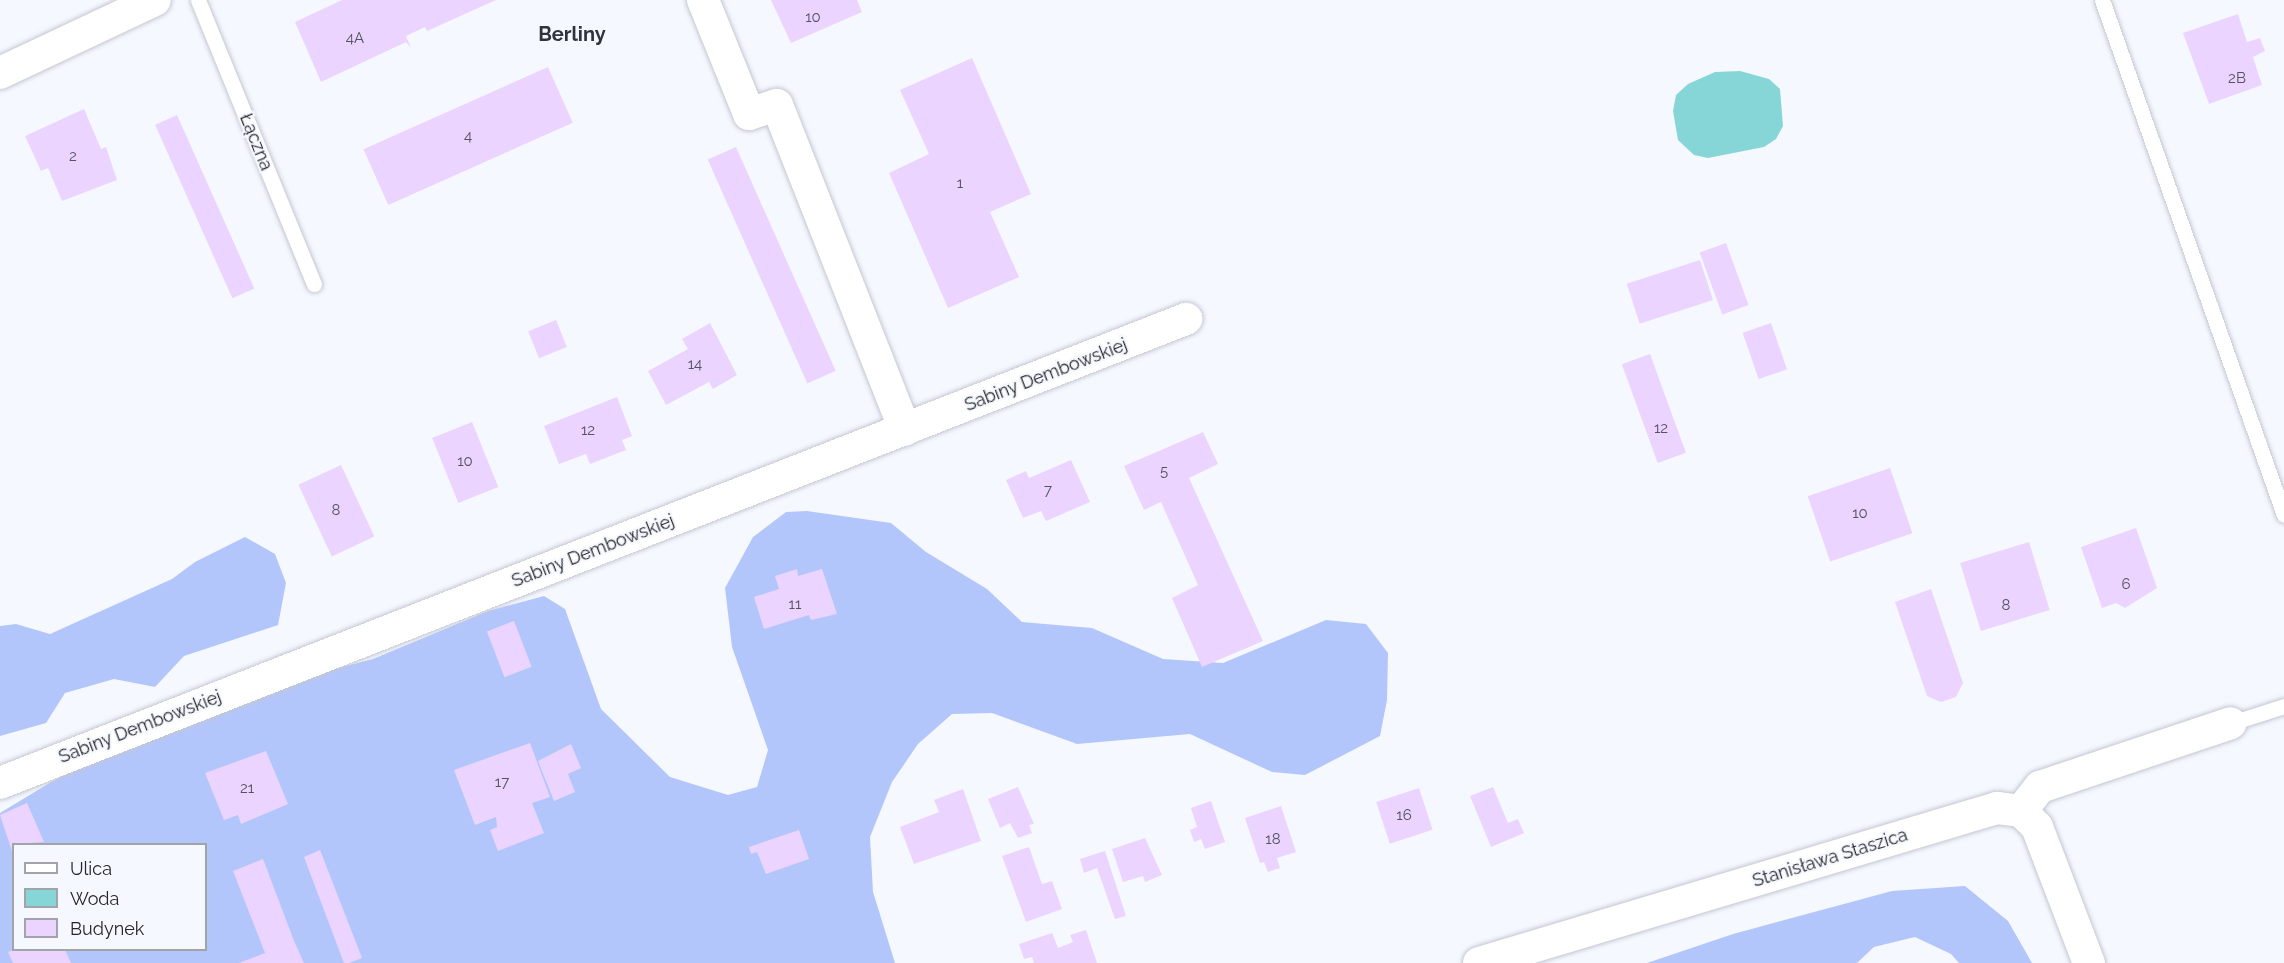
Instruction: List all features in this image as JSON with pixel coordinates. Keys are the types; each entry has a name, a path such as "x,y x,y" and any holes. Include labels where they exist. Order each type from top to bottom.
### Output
{"street":[{"path":"0,73 155,0"},
{"path":"703,0 748,114 777,105 905,430"},
{"name":"Sabiny Dembowskiej","path":"0,783 1186,319"},
{"path":"2089,963 2037,827 2020,811 2040,787 2231,723"},
{"name":"Stanisława Staszica","path":"1479,963 1997,808 2020,811"}],"lane":[{"name":"Łączna","path":"198,0 314,284"},
{"path":"2102,0 2284,515"},
{"path":"2231,723 2284,706"}],"shaded area":[{"path":"807,511 891,523 926,552 987,589 1022,622 1092,628 1163,659 1223,663 1326,620 1366,624 1388,653 1387,700 1380,736 1305,775 1272,772 1190,734 1077,744 992,713 952,714 918,744 892,782 870,837 873,892 895,963 0,963 0,813 51,782 205,702 373,659 488,611 544,596 565,609 601,709 670,777 728,795 757,787 768,750 732,647 725,588 753,537 786,512"},
{"path":"245,537 275,554 286,583 278,625 184,656 155,687 114,679 65,693 46,723 0,736 0,626 16,624 50,634 172,579 195,562"},
{"path":"1965,886 2008,921 2032,963 1959,963 1951,954 1915,937 1874,947 1857,963 1647,963 1733,934 1892,891"}],"water":[{"path":"1740,71 1769,79 1780,89 1783,126 1776,139 1764,147 1708,158 1694,155 1678,140 1673,111 1676,95 1688,84 1715,72"}],"building":[{"path":"342,0 496,0 427,31 425,27 406,36 411,48 406,42 321,82 295,22"},
{"path":"771,0 857,0 862,12 791,43"},
{"path":"2238,14 2247,42 2260,38 2265,51 2253,57 2262,85 2209,104 2183,33"},
{"path":"972,58 1031,194 990,212 1019,277 948,308 889,173 929,154 900,90"},
{"path":"548,67 573,123 388,205 363,149"},
{"path":"84,109 101,149 106,147 117,180 62,201 48,168 41,171 25,136"},
{"path":"177,115 254,289 232,298 155,125"},
{"path":"736,147 836,371 807,383 708,160"},
{"path":"1726,243 1749,305 1722,315 1700,253"},
{"path":"1700,260 1713,300 1640,324 1627,284"},
{"path":"556,320 567,347 539,358 528,331"},
{"path":"710,323 737,375 713,389 709,382 666,405 648,371 688,349 682,339"},
{"path":"1771,323 1787,369 1759,379 1743,333"},
{"path":"1650,354 1686,453 1658,463 1622,364"},
{"path":"617,397 632,436 622,440 626,450 590,464 586,454 559,464 544,426"},
{"path":"472,422 498,487 458,503 432,438"},
{"path":"1203,432 1218,464 1189,478 1263,641 1202,667 1172,598 1198,585 1161,502 1144,510 1124,466"},
{"path":"1071,460 1090,502 1046,521 1041,511 1023,518 1006,480 1026,471 1029,478"},
{"path":"341,465 374,537 332,556 298,485"},
{"path":"1890,468 1912,533 1830,562 1808,496"},
{"path":"2136,528 2157,588 2125,608 2116,603 2102,608 2081,547"},
{"path":"2029,542 2050,610 1981,631 1960,563"},
{"path":"797,569 798,576 822,569 837,614 811,620 809,615 764,629 754,597 779,589 775,576"},
{"path":"1931,589 1963,683 1956,697 1941,702 1927,696 1895,602"},
{"path":"514,621 532,667 504,677 487,631"},
{"path":"530,743 550,797 532,803 544,833 498,851 490,830 497,827 496,817 475,825 454,770"},
{"path":"571,744 581,768 568,774 575,792 554,801 538,761"},
{"path":"266,751 288,804 241,824 238,815 224,820 205,773"},
{"path":"1018,787 1034,824 1029,825 1032,833 1018,838 1010,823 1000,828 988,799"},
{"path":"1493,787 1508,823 1518,819 1524,833 1491,847 1470,796"},
{"path":"1419,788 1433,830 1390,844 1376,802"},
{"path":"963,789 981,841 914,864 900,827 939,812 934,800"},
{"path":"1211,801 1225,842 1205,849 1201,839 1194,842 1190,830 1197,827 1191,808"},
{"path":"27,803 44,842 12,843 12,851 0,815"},
{"path":"1281,806 1296,852 1277,858 1280,868 1268,872 1264,862 1260,863 1245,818"},
{"path":"799,830 809,859 766,874 757,852 751,854 749,847"},
{"path":"1145,838 1162,875 1145,882 1143,876 1123,882 1112,849"},
{"path":"1029,847 1042,884 1052,881 1062,909 1026,922 1002,856"},
{"path":"320,850 362,958 349,963 344,963 304,857"},
{"path":"1105,851 1126,916 1115,919 1097,868 1084,873 1080,859"},
{"path":"263,859 304,963 239,963 265,953 233,871"},
{"path":"1086,930 1097,963 1034,963 1032,957 1024,959 1019,944 1052,933 1058,948 1073,942 1070,935"},
{"path":"65,951 71,963 13,963 8,952"}],"district":[{"name":"Berliny","path":"572,34"}]}
